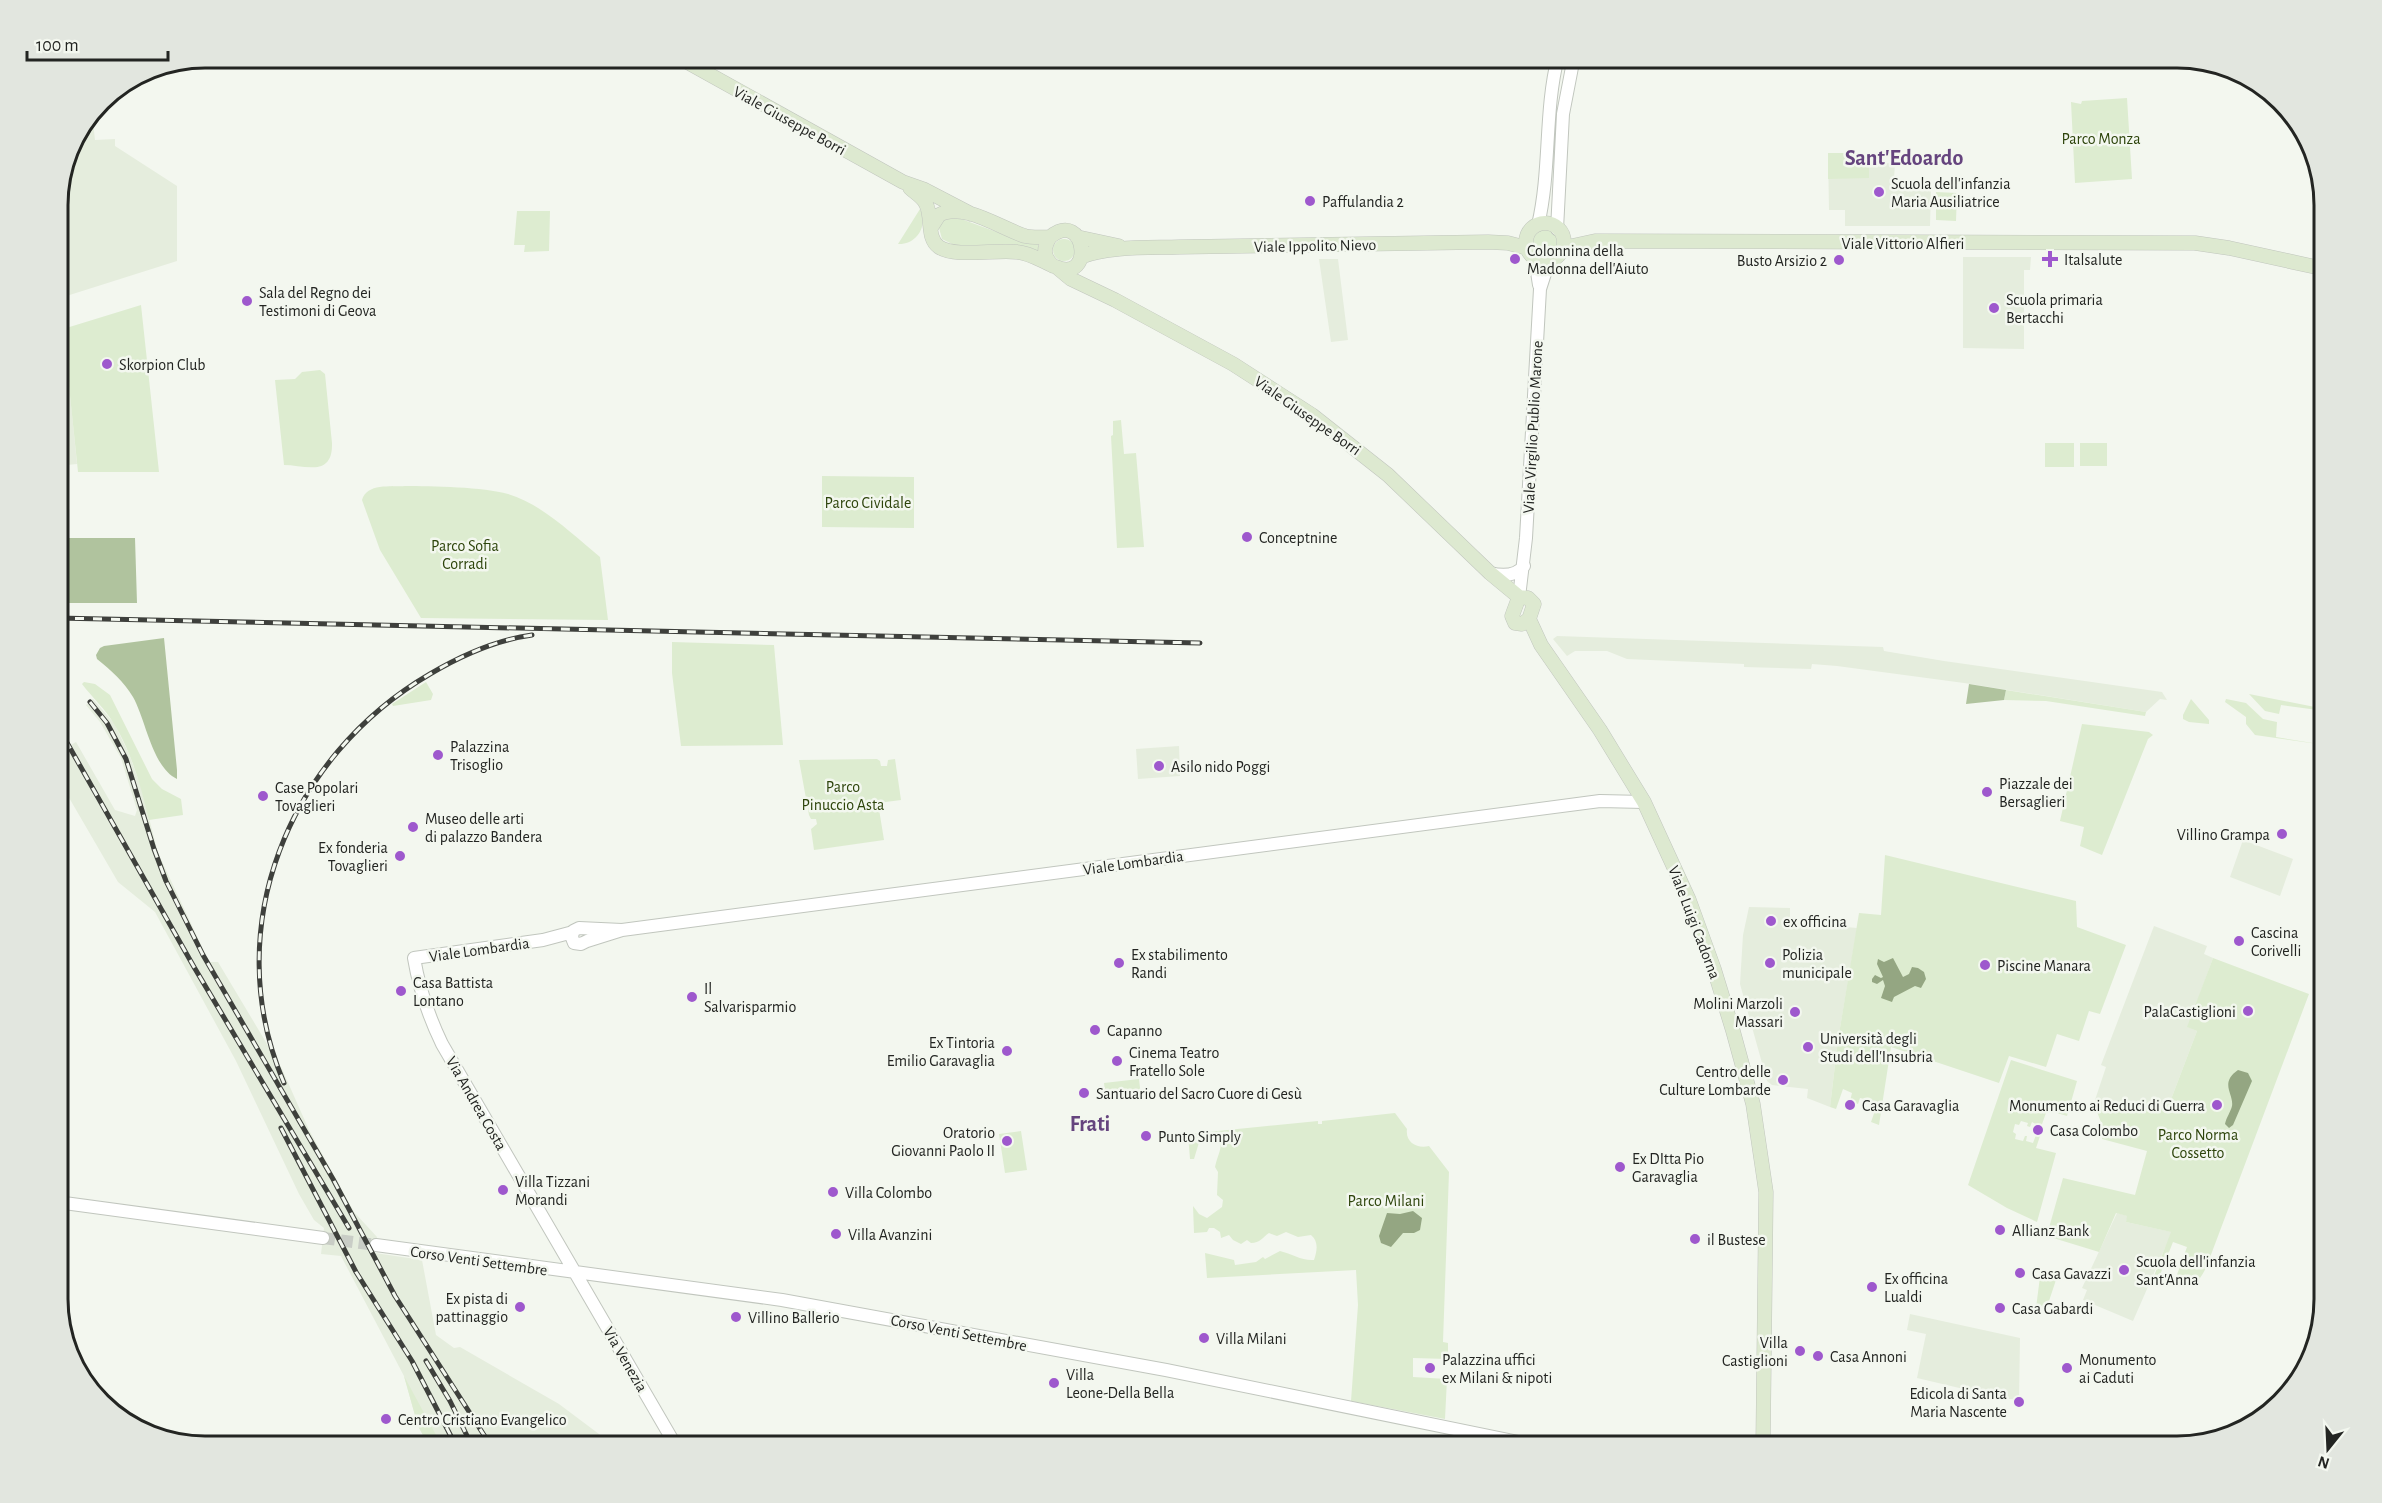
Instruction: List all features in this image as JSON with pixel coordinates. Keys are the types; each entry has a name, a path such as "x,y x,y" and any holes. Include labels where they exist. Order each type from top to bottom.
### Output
{"main road":[{"name":"Viale Giuseppe Borri","path":"696,67 903,182 926,202 934,242 947,251 1017,252 1033,256 1056,267 1080,284 1115,300 1248,373 1312,415 1388,475 1520,601"},
{"path":"903,182 1023,236 1050,237 1064,231 1077,237 1082,247 1080,260 1070,269 1056,267 1044,252 1050,237"},
{"path":"932,226 937,217 947,211 955,210 971,214"},
{"name":"Viale Vittorio Alfieri","path":"1533,229 1548,224 1561,237 1594,241 2211,245 2314,266"},
{"path":"1533,229 1537,256 1557,256 1561,237"},
{"name":"Viale Ippolito Nievo","path":"1080,260 1091,253 1130,248 1500,242 1533,229"},
{"name":"Viale Ippolito Nievo","path":"1077,237 1130,248"},
{"name":"Viale Ippolito Nievo","path":"1500,242 1537,256"},
{"name":"Viale Giuseppe Borri","path":"1080,260 1084,276 1115,300"},
{"name":"Viale Giuseppe Borri","path":"1478,562 1520,601"},
{"path":"1520,601 1534,606 1526,621"},
{"name":"Viale Luigi Cadorna","path":"1520,601 1513,621 1526,621 1644,802 1681,881 1702,934 1733,1031 1754,1110 1766,1192 1763,1436"}],"street":[{"path":"1533,229 1543,201 1550,99 1556,67"},
{"path":"1561,237 1563,114 1572,67"},
{"name":"Viale Virgilio Publio Marone","path":"1520,601 1524,568 1540,289 1537,256"},
{"path":"1490,573 1510,574 1524,568"},
{"name":"Viale Lombardia","path":"414,958 1535,809 1600,801 1644,802"},
{"name":"Via Andrea Costa","path":"414,958 425,1000 442,1044 575,1273"},
{"path":"68,1203 323,1238"},
{"name":"Corso Venti Settembre","path":"376,1245 782,1300 1111,1360 1488,1436"},
{"name":"Via Venezia","path":"575,1273 670,1436"}],"shaded area":[{"path":"93,125 95,140 115,139 115,146 177,186 177,261 68,296 69,186 78,152"},
{"name":"Scuola dell'infanzia Maria Ausiliatrice","path":"1828,153 1869,153 1869,164 1895,163 1894,179 1917,180 1917,184 1931,188 1930,226 1845,226 1845,210 1829,210"},
{"name":"Scuola primaria Bertacchi","path":"1963,257 2031,257 2030,270 2024,270 2024,349 1963,348"},
{"path":"1319,259 1338,259 1348,340 1331,342"},
{"path":"68,374 77,464 68,465"},
{"path":"68,538 135,538 137,603 68,603"},
{"path":"1557,636 1883,647 1884,651 1944,661 2162,692 2167,700 2160,699 2146,712 1964,683 1837,666 1812,664 1811,669 1744,667 1744,664 1627,659 1607,651 1575,651 1567,656 1553,639"},
{"path":"164,638 177,779 161,764 133,697 117,677 97,659 96,655 104,646"},
{"path":"1969,684 2006,690 2004,700 1966,704"},
{"path":"93,699 114,723 141,787 158,853 209,962 218,962 282,1069 309,1130 354,1212 377,1237 375,1253 422,1260 436,1335 454,1348 460,1347 559,1404 602,1436 424,1436 418,1426 404,1376 341,1256 321,1254 324,1228 314,1220 299,1194 236,1061 155,912 118,882 68,796 68,747 76,742 115,810 135,816 137,810 121,758 100,722 86,705"},
{"name":"Asilo nido Poggi","path":"1179,746 1180,776 1138,779 1136,749"},
{"path":"2243,840 2293,859 2280,896 2230,877"},
{"name":"Molini Marzoli Massari","path":"1749,907 1790,908 1790,922 1857,928 1838,1040 1830,1107 1807,1098 1808,1089 1772,1085 1767,1081 1740,984 1743,935"},
{"path":"2154,926 2207,946 2204,954 2213,958 2188,1027 2197,1031 2170,1102 2092,1109 2106,1067 2101,1065"},
{"path":"1893,958 1903,977 1909,974 1912,967 1924,972 1926,979 1921,988 1915,986 1894,997 1892,1002 1881,998 1885,986 1883,980 1877,984 1872,982 1872,979 1875,975 1883,977 1877,964 1878,959 1884,962"},
{"path":"2238,1070 2248,1073 2252,1081 2233,1125 2229,1128 2225,1124 2232,1106 2228,1084 2229,1079"},
{"path":"1413,1211 1422,1218 1420,1230 1414,1233 1403,1233 1391,1247 1381,1243 1379,1236 1387,1213 1400,1214"},
{"name":"Scuola dell'infanzia Sant'Anna","path":"2117,1213 2128,1216 2126,1222 2172,1232 2133,1321 2083,1300 2087,1290 2082,1288"},
{"path":"1910,1314 2020,1338 2019,1399 2006,1399 1917,1378 1926,1334 1907,1330"}],"green space":[{"name":"Parco Monza","path":"2127,98 2132,179 2075,183 2071,102 2081,104 2082,101"},
{"path":"1828,153 1869,153 1869,178 1828,179"},
{"path":"1936,192 1957,193 1956,221 1936,220"},
{"path":"920,209 923,222 919,233 910,241 898,244"},
{"path":"517,211 550,211 549,251 524,252 525,245 514,245"},
{"path":"953,216 1019,240 1038,243 1038,251 953,246 942,239 939,228 943,220"},
{"path":"1544,229 1553,233 1557,242 1553,251 1544,255 1535,251 1531,242 1535,233"},
{"path":"1060,239 1068,239 1075,246 1075,254 1068,261 1060,261 1053,254 1053,246"},
{"name":"Skorpion Club","path":"141,305 159,472 78,472 68,377 68,327"},
{"path":"320,370 325,374 332,443 331,454 328,461 316,467 284,465 275,380 295,379 302,372"},
{"path":"1121,420 1124,454 1136,453 1144,547 1117,548 1111,436 1113,435 1113,421"},
{"path":"2045,443 2074,443 2074,467 2045,467"},
{"path":"2080,443 2107,443 2107,466 2080,466"},
{"name":"Parco Cividale","path":"822,476 914,477 914,528 822,527"},
{"name":"Parco Sofia Corradi","path":"458,487 498,492 521,499 545,512 600,557 608,620 421,618 380,550 362,500 374,488"},
{"path":"672,642 774,645 783,745 681,746 672,673"},
{"path":"84,682 95,684 110,695 152,779 162,789 181,799 183,815 149,820 126,747 111,719 82,684"},
{"path":"426,682 433,694 431,700 393,706 392,704"},
{"path":"2006,690 2146,712 2145,716 2046,701 2004,700"},
{"path":"2249,694 2314,707 2314,710 2281,705 2279,714 2265,711"},
{"path":"2191,699 2209,720 2209,724 2189,722 2183,719"},
{"path":"2226,699 2246,703 2263,719 2277,722 2276,737 2314,743 2255,735 2246,724 2246,717 2225,702"},
{"path":"2082,724 2149,732 2153,735 2148,739 2102,855 2080,846 2084,827 2060,821"},
{"name":"Parco Pinuccio Asta","path":"877,759 881,766 887,766 888,760 895,759 901,800 878,803 884,840 814,850 811,829 817,824 816,819 811,819 809,815 799,760"},
{"name":"Piscine Manara","path":"1885,855 2076,901 2077,927 2126,945 2100,1014 2089,1011 2079,1041 2057,1034 2046,1067 2009,1056 1999,1083 1891,1047 1879,1125 1871,1122 1878,1102 1860,1098 1858,1104 1850,1101 1852,1093 1843,1089 1836,1109 1830,1107 1838,1040 1859,913 1881,915"},
{"name":"Parco Norma Cossetto","path":"2213,958 2309,994 2206,1268 2197,1282 2186,1286 2174,1283 2187,1247 2173,1242 2161,1266 2163,1267 2159,1278 2154,1276 2171,1232 2126,1222 2127,1216 2116,1213 2099,1252 2047,1235 2063,1178 2135,1195 2147,1151 2102,1139 2102,1125 2096,1109 2170,1102 2197,1031 2187,1027"},
{"path":"2011,1060 2077,1081 2067,1116 2047,1110 2041,1127 2032,1122 2030,1127 2027,1126 2028,1123 2021,1121 2019,1125 2015,1124 2013,1132 2016,1134 2015,1139 2023,1141 2027,1136 2026,1141 2033,1143 2036,1135 2040,1136 2036,1148 2056,1153 2037,1222 2007,1208 1968,1185"},
{"path":"1139,1079 1141,1097 1106,1101 1104,1083"},
{"name":"Parco Milani","path":"1395,1113 1407,1129 1410,1141 1417,1146 1429,1146 1449,1172 1443,1342 1448,1343 1448,1359 1413,1358 1413,1377 1447,1379 1445,1419 1351,1401 1358,1305 1356,1270 1207,1278 1205,1253 1234,1260 1235,1265 1256,1262 1280,1251 1314,1260 1316,1244 1311,1235 1298,1237 1286,1232 1277,1236 1269,1233 1257,1242 1251,1243 1247,1240 1241,1244 1229,1235 1221,1238 1220,1232 1214,1228 1209,1228 1207,1232 1194,1233 1193,1206 1199,1214 1207,1218 1222,1207 1223,1200 1217,1195 1218,1172 1215,1167 1221,1145 1216,1139 1200,1139 1194,1159 1190,1159 1188,1134 1318,1121 1318,1124 1322,1124 1322,1121"},
{"path":"1021,1131 1027,1170 1005,1173 999,1134"},
{"path":"2041,1269 2057,1277 2046,1310 2036,1308"},
{"path":"404,1376 437,1436 424,1436 418,1426"}],"tunnel":[{"path":"323,1238 376,1245"}],"railway":[{"path":"68,618 1200,643"},
{"path":"284,1083 266,1024 259,965 264,907 279,851 304,799 338,751 381,709 430,674 454,661 480,649 532,635"},
{"path":"90,702 107,723 126,759 166,881 203,955 333,1179 395,1296 485,1436"},
{"path":"68,744 194,967 349,1228"},
{"path":"281,1128 356,1272 412,1361 451,1436"},
{"path":"426,1361 450,1401 467,1436"}],"place":[{"name":"Scuola dell'infanzia Maria Ausiliatrice","path":"1879,192"},
{"name":"Paffulandia 2","path":"1310,201"},
{"name":"Colonnina della Madonna dell'Aiuto","path":"1515,259"},
{"name":"Italsalute","path":"2050,259"},
{"name":"Busto Arsizio 2","path":"1839,260"},
{"name":"Sala del Regno dei Testimoni di Geova","path":"247,301"},
{"name":"Scuola primaria Bertacchi","path":"1994,308"},
{"name":"Skorpion Club","path":"107,364"},
{"name":"Conceptnine","path":"1247,537"},
{"name":"Palazzina Trisoglio","path":"438,755"},
{"name":"Asilo nido Poggi","path":"1159,766"},
{"name":"Piazzale dei Bersaglieri","path":"1987,792"},
{"name":"Case Popolari Tovaglieri","path":"263,796"},
{"name":"Museo delle arti di palazzo Bandera","path":"413,827"},
{"name":"Villino Grampa","path":"2282,834"},
{"name":"Ex fonderia Tovaglieri","path":"400,856"},
{"name":"ex officina","path":"1771,921"},
{"name":"Cascina Corivelli","path":"2239,941"},
{"name":"Ex stabilimento Randi","path":"1119,963"},
{"name":"Polizia municipale","path":"1770,963"},
{"name":"Piscine Manara","path":"1985,965"},
{"name":"Casa Battista Lontano","path":"401,991"},
{"name":"Il Salvarisparmio","path":"692,997"},
{"name":"PalaCastiglioni","path":"2248,1011"},
{"name":"Molini Marzoli Massari","path":"1795,1012"},
{"name":"Capanno","path":"1095,1030"},
{"name":"Università degli Studi dell'Insubria","path":"1808,1047"},
{"name":"Ex Tintoria Emilio Garavaglia","path":"1007,1051"},
{"name":"Cinema Teatro Fratello Sole","path":"1117,1061"},
{"name":"Centro delle Culture Lombarde","path":"1783,1080"},
{"name":"Santuario del Sacro Cuore di Gesù","path":"1084,1093"},
{"name":"Casa Garavaglia","path":"1850,1105"},
{"name":"Monumento ai Reduci di Guerra","path":"2217,1105"},
{"name":"Casa Colombo","path":"2038,1130"},
{"name":"Punto Simply","path":"1146,1136"},
{"name":"Oratorio Giovanni Paolo II","path":"1007,1141"},
{"name":"Ex DItta Pio Garavaglia","path":"1620,1167"},
{"name":"Villa Tizzani Morandi","path":"503,1190"},
{"name":"Villa Colombo","path":"833,1192"},
{"name":"Allianz Bank","path":"2000,1230"},
{"name":"Villa Avanzini","path":"836,1234"},
{"name":"il Bustese","path":"1695,1239"},
{"name":"Scuola dell'infanzia Sant'Anna","path":"2124,1270"},
{"name":"Casa Gavazzi","path":"2020,1273"},
{"name":"Ex officina Lualdi","path":"1872,1287"},
{"name":"Ex pista di pattinaggio","path":"520,1307"},
{"name":"Casa Gabardi","path":"2000,1308"},
{"name":"Villino Ballerio","path":"736,1317"},
{"name":"Villa Milani","path":"1204,1338"},
{"name":"Villa Castiglioni","path":"1800,1351"},
{"name":"Casa Annoni","path":"1818,1356"},
{"name":"Palazzina uffici ex Milani & nipoti","path":"1430,1368"},
{"name":"Monumento ai Caduti","path":"2067,1368"},
{"name":"Villa Leone-Della Bella","path":"1054,1383"},
{"name":"Edicola di Santa Maria Nascente","path":"2019,1402"},
{"name":"Centro Cristiano Evangelico","path":"386,1419"}],"district":[{"name":"Sant'Edoardo","path":"1904,157"},
{"name":"Frati","path":"1090,1123"}]}
